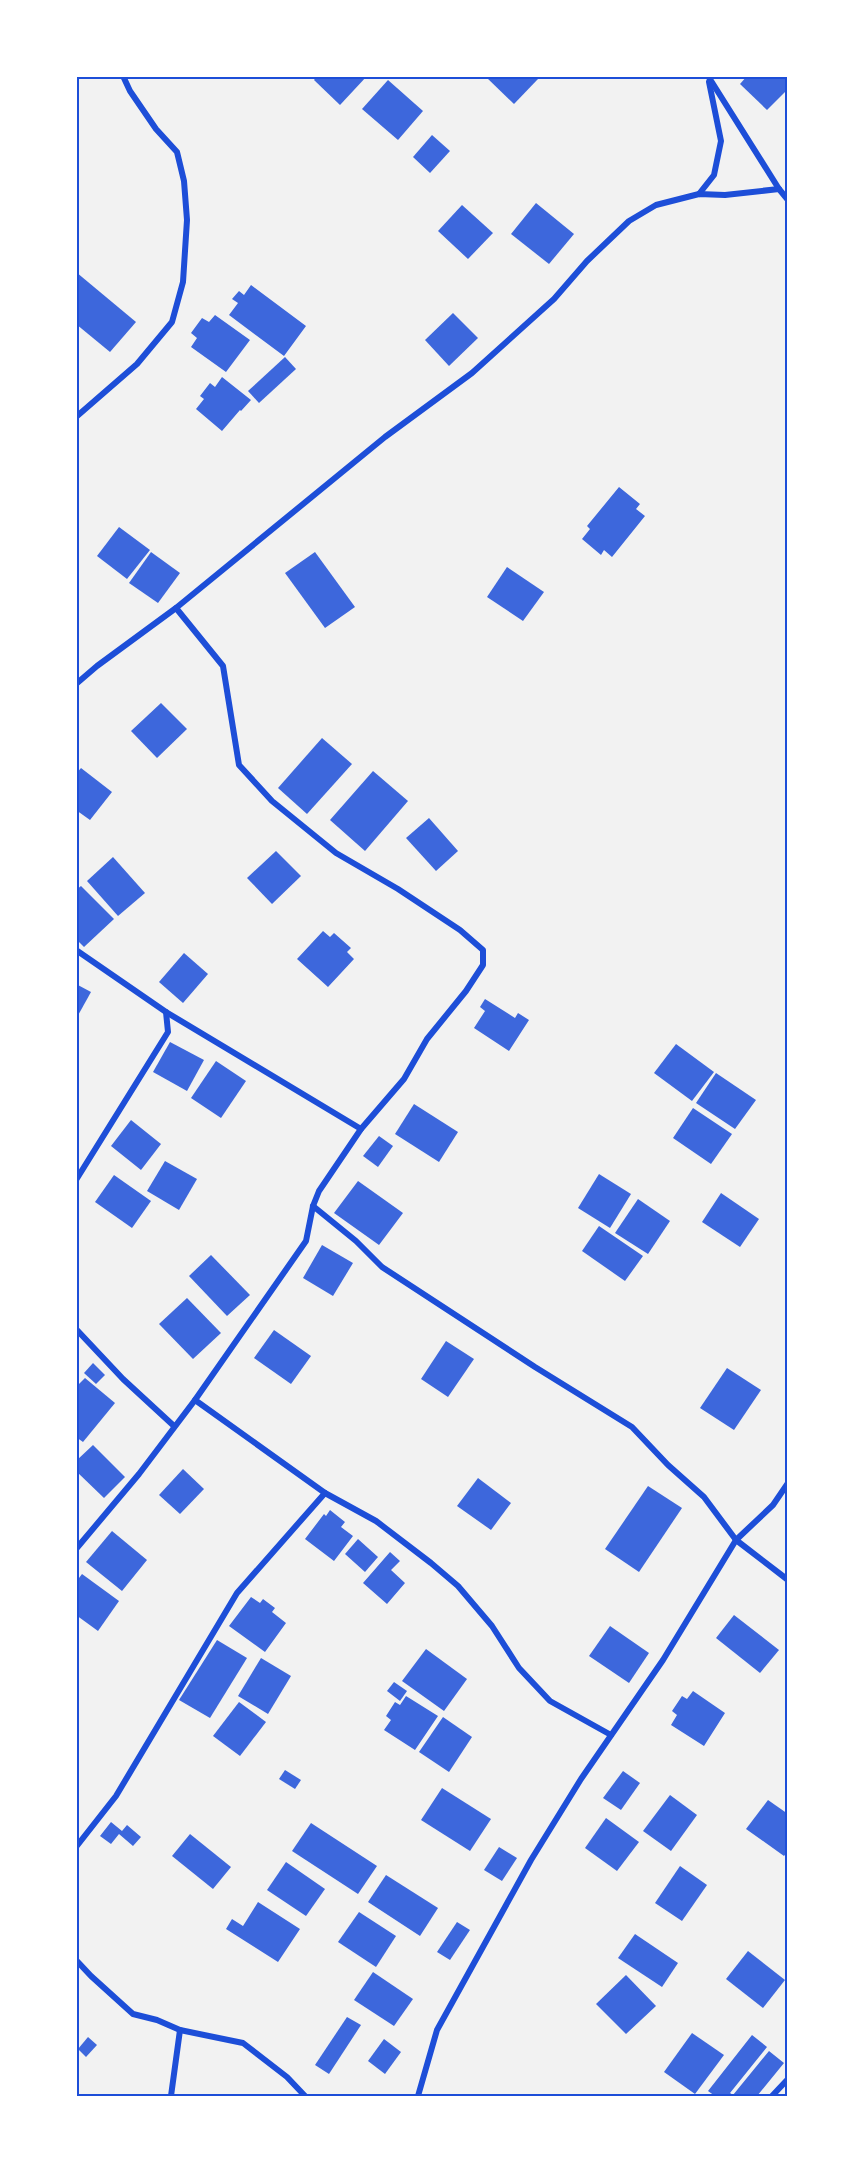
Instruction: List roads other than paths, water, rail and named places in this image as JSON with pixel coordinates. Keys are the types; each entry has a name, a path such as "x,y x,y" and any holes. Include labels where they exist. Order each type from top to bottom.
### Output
{"street":[{"path":"76,417 137,364 172,322 183,282 187,220 184,181 177,152 156,129 130,91 123,76"},
{"path":"708,76 788,200"},
{"path":"699,194 714,175 722,141 708,76"},
{"path":"76,684 97,666 176,609 385,437 472,373 554,299 587,261 629,221 656,205 699,194 725,195 779,189"},
{"path":"76,1549 139,1474 195,1400 306,1241 313,1206 319,1191 361,1129 404,1079 427,1039 466,991 483,965 483,950 460,930 398,889 336,853 272,801 239,765 223,666 176,609"},
{"path":"76,950 166,1012 361,1129"},
{"path":"76,1180 168,1032 166,1012"},
{"path":"313,1206 356,1241 382,1267 632,1427 668,1465 704,1497 736,1540 788,1580"},
{"path":"76,1329 123,1379 174,1426"},
{"path":"195,1400 325,1493 376,1521 459,1586 492,1626 519,1668 550,1701 611,1735"},
{"path":"418,2097 437,2030 531,1860 611,1735 663,1660 736,1540 773,1505 788,1483"},
{"path":"76,1847 116,1796 237,1593 325,1493"},
{"path":"76,1960 133,2014 157,2020 180,2030 243,2043 287,2077 305,2097"},
{"path":"171,2097 180,2030"},
{"path":"772,2097 788,2079"}]}
